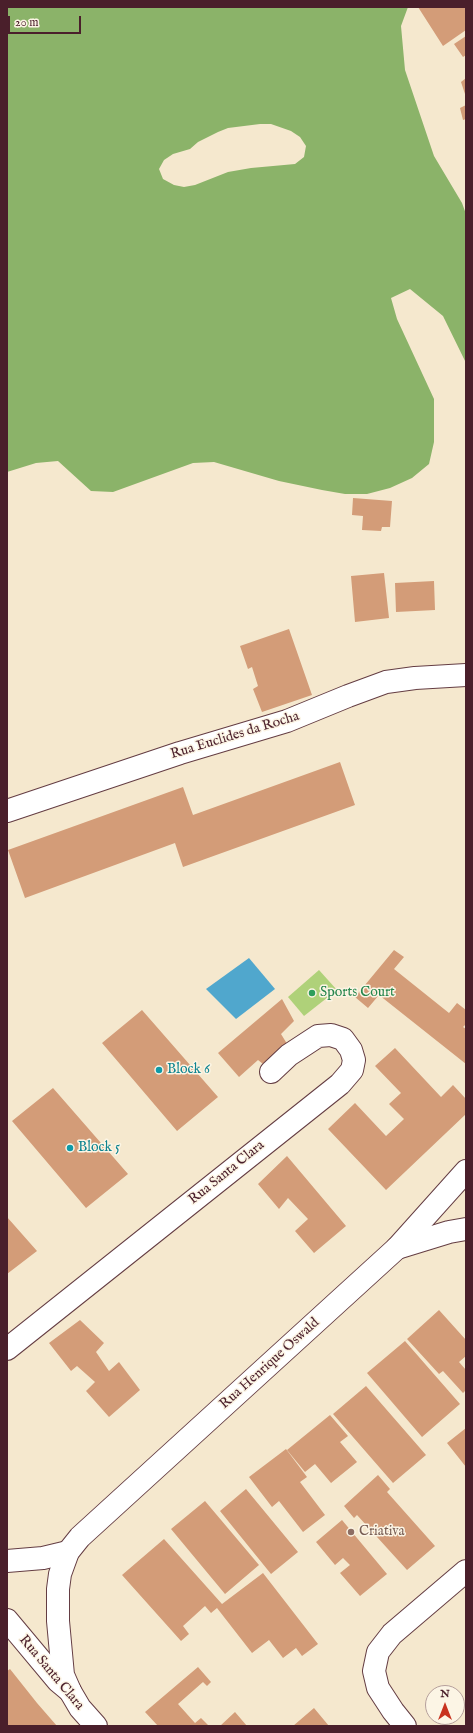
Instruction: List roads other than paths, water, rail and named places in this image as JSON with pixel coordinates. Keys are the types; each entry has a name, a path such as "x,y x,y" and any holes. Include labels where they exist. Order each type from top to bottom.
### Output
{"street":[{"name":"Rua Euclides da Rocha","path":"7,811 180,753 287,721 386,682 415,678 466,675"},
{"name":"Rua Santa Clara","path":"7,1349 340,1084 352,1070 354,1060 351,1050 344,1039 331,1035 318,1036 289,1055 270,1072"},
{"name":"Rua Henrique Oswald","path":"70,1691 63,1675 58,1621 58,1589 60,1574 68,1552 80,1537 397,1248 466,1171"},
{"path":"397,1248 450,1232 466,1229"},
{"path":"7,1561 43,1558 68,1552"},
{"path":"405,1726 378,1688 374,1671 378,1652 392,1634 466,1571"},
{"name":"Rua Santa Clara","path":"7,1620 58,1681 70,1691 80,1708 96,1726"}],"water":[{"path":"249,958 275,989 236,1019 206,989"}],"place":[{"name":"Sports Court","path":"312,993"},
{"name":"Block 6","path":"159,1070"},
{"name":"Block 5","path":"70,1148"},
{"name":"Criativa","path":"351,1532"}]}
